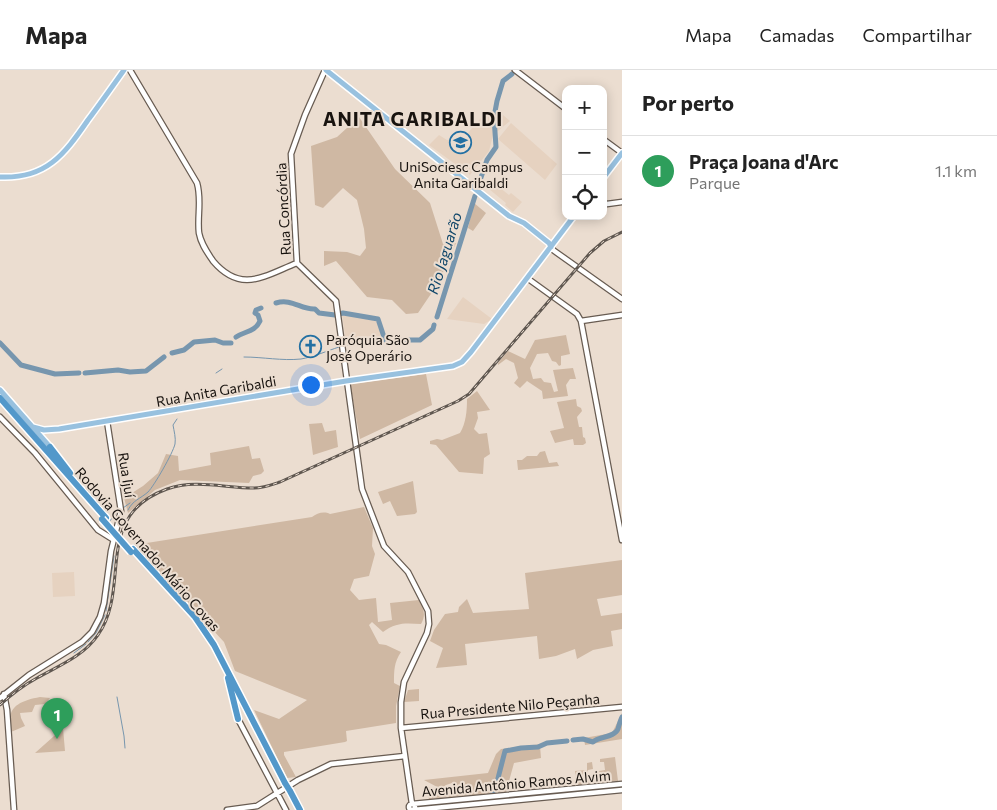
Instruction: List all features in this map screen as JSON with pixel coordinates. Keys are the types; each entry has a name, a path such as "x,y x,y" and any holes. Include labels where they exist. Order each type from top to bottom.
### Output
{"highway":[{"name":"Rodovia Governador Mário Covas","path":"0,398 78,486 104,519"},
{"name":"Rodovia Governador Mário Covas","path":"0,404 195,618 214,645 296,810"},
{"path":"50,446 78,486"},
{"name":"Rodovia Governador Mário Covas","path":"132,550 197,627 212,649 284,784"},
{"path":"228,678 238,719"},
{"name":"Rodovia Governador Mário Covas","path":"288,792 300,810"}],"main road":[{"path":"0,177 19,177 32,173 49,166 59,158 71,145 124,70"},
{"path":"326,70 509,216 524,223 549,243 551,247"},
{"path":"605,175 622,153"},
{"name":"Rua Anita Garibaldi","path":"33,427 44,430 59,429 346,381 447,368 458,364 471,352 571,220"},
{"path":"0,390 50,446"},
{"path":"50,446 49,435 59,429"}],"street":[{"path":"130,70 197,183 200,196 200,236 204,248 218,266 228,276 250,280 297,263 334,299 363,494 384,546 411,577 426,606 429,619 427,634 402,688 401,728 412,804 409,808 413,810"},
{"name":"Rua Concórdia","path":"297,263 291,154 305,115 326,70"},
{"path":"515,70 562,106"},
{"path":"607,141 622,153"},
{"path":"607,204 622,202"},
{"path":"551,247 622,299"},
{"path":"527,278 577,314 589,319"},
{"path":"577,314 581,320 622,540"},
{"path":"581,320 622,315"},
{"path":"0,417 35,452 98,530 114,540"},
{"name":"Rua Ijuí","path":"2,696 29,674 73,649 92,632 100,617 121,511 107,421"},
{"path":"2,696 7,710 14,810"},
{"name":"Rua Presidente Nilo Peçanha","path":"401,728 622,707"},
{"path":"238,719 286,810"},
{"path":"227,810 257,806 320,768 331,764 405,756"},
{"name":"Avenida Antônio Ramos Alvim","path":"413,810 622,784"},
{"name":"Avenida Antônio Ramos Alvim","path":"412,804 622,790"}],"shaded area":[{"name":"UniSociesc Campus Anita Garibaldi","path":"503,115 510,121 493,135 489,151 470,175 429,145 439,135 447,140 453,139 467,134 481,118"},
{"path":"359,117 395,169 430,203 443,244 456,243 439,282 418,313 406,314 392,300 367,297 336,261 324,266 324,251 347,252 360,256 366,248 364,229 357,200 343,188 323,208 315,205 311,146 337,137"},
{"path":"511,123 557,164 545,180 498,139"},
{"path":"494,183 509,195 511,193 522,202 513,212 505,205 506,203 489,189"},
{"path":"474,203 486,213 473,231 468,228"},
{"path":"463,297 492,319 484,324 447,319"},
{"path":"342,314 377,320 383,338 346,343"},
{"path":"566,335 570,354 561,356 561,365 559,366 556,362 552,361 548,353 537,354 530,368 533,379 541,378 544,382 551,383 554,392 558,391 553,370 573,368 576,379 570,379 566,385 568,396 543,399 542,391 527,381 520,388 514,383 518,378 514,363 506,359 498,365 508,351 525,359 535,340"},
{"path":"426,374 432,405 360,439 350,384"},
{"path":"477,391 490,410 477,412 478,418 474,429 479,434 487,433 490,454 484,458 483,474 459,472 436,445 430,444 430,441 442,440 460,433 466,417 467,399"},
{"path":"576,399 577,406 582,411 577,417 579,427 582,427 586,443 574,445 573,439 555,443 550,431 564,428 557,402"},
{"path":"322,423 325,432 336,430 338,447 313,455 309,424"},
{"path":"249,446 252,459 260,458 264,471 253,476 249,483 180,480 155,490 128,513 124,498 143,486 158,473 166,454 178,456 179,471 211,465 210,453"},
{"path":"545,451 549,463 557,462 559,466 518,470 517,460 522,460 527,456 537,456 540,452"},
{"path":"413,481 417,512 415,514 397,516 390,501 383,504 378,492"},
{"path":"364,507 373,528 372,546 375,554 369,576 354,579 350,590 359,600 376,598 378,622 392,620 390,603 419,600 424,612 421,624 406,623 383,632 372,622 369,625 379,644 401,652 394,671 394,683 400,686 396,706 396,723 346,731 347,741 345,742 284,752 296,777 287,778 254,710 279,719 307,700 235,671 224,642 134,545"},
{"path":"622,560 622,595 597,599 601,616 622,613 622,629 611,631 613,646 593,650 577,659 575,649 556,656 539,659 537,636 465,644 467,665 436,668 443,648 430,641 434,630 445,614 458,612 459,607 467,599 473,613 529,609 525,573"},
{"path":"74,572 75,596 53,597 52,573"},
{"path":"419,689 419,701 404,702 408,690"},
{"path":"40,697 50,698 45,704 35,705 32,712 20,713 25,726 11,732 10,717 15,707 20,703"},
{"path":"622,713 622,739 585,745 584,738 612,733"},
{"path":"63,728 65,751 35,753"},
{"path":"541,744 541,758 514,763 506,792 429,799 427,786 448,797 455,789 455,782 441,789 424,780 488,773 496,754 501,749"},
{"path":"615,757 618,781 601,783 599,771 605,770 604,762 600,762 600,759"},
{"path":"592,762 593,769 588,770 588,775 583,776 583,782 589,782 589,784 577,785 575,771 587,770 587,763"}],"waterway":[{"name":"Rio Jaguarão","path":"477,189 487,160 496,147 494,117 503,81 512,74"},
{"name":"Rio Jaguarão","path":"437,317 475,196"},
{"name":"Rio Jaguarão","path":"276,303 292,303 305,308 315,309 319,313 335,315 343,313 378,319 385,340 420,340 433,329 434,325"},
{"name":"Rio Jaguarão","path":"236,337 258,325 260,321 255,313 256,310 261,308"},
{"name":"Rio Jaguarão","path":"172,353 184,350 194,342 215,340 231,343"},
{"path":"348,345 385,340"},
{"name":"Rio Jaguarão","path":"0,343 21,365 55,374 79,373"},
{"path":"244,357 301,359 339,347"},
{"name":"Rio Jaguarão","path":"85,373 118,370 130,372 146,371 164,357"},
{"path":"216,373 222,369"},
{"path":"128,510 134,502 151,489 159,477 174,448 173,425 177,419"},
{"path":"123,508 130,503"},
{"path":"108,523 119,510"},
{"path":"106,611 114,556"},
{"path":"88,642 96,633 105,615"},
{"path":"74,653 86,644"},
{"path":"117,697 125,748"},
{"path":"573,740 583,739 593,742 613,734 618,729 622,717"},
{"path":"492,794 496,786 505,751 567,741"}],"railway":[{"path":"0,705 27,684 78,655 98,635 108,616 113,596 121,534 129,516 144,501 167,489 178,486 199,484 254,488 280,482 458,401 469,394 590,253 604,241 622,232"}],"place":[{"name":"UniSociesc Campus Anita Garibaldi","path":"461,143"},
{"name":"Paróquia São José Operário","path":"310,347"},
{"name":"Praça Joana d'Arc","path":"57,739"}],"district":[{"name":"ANITA GARIBALDI","path":"413,118"}]}
